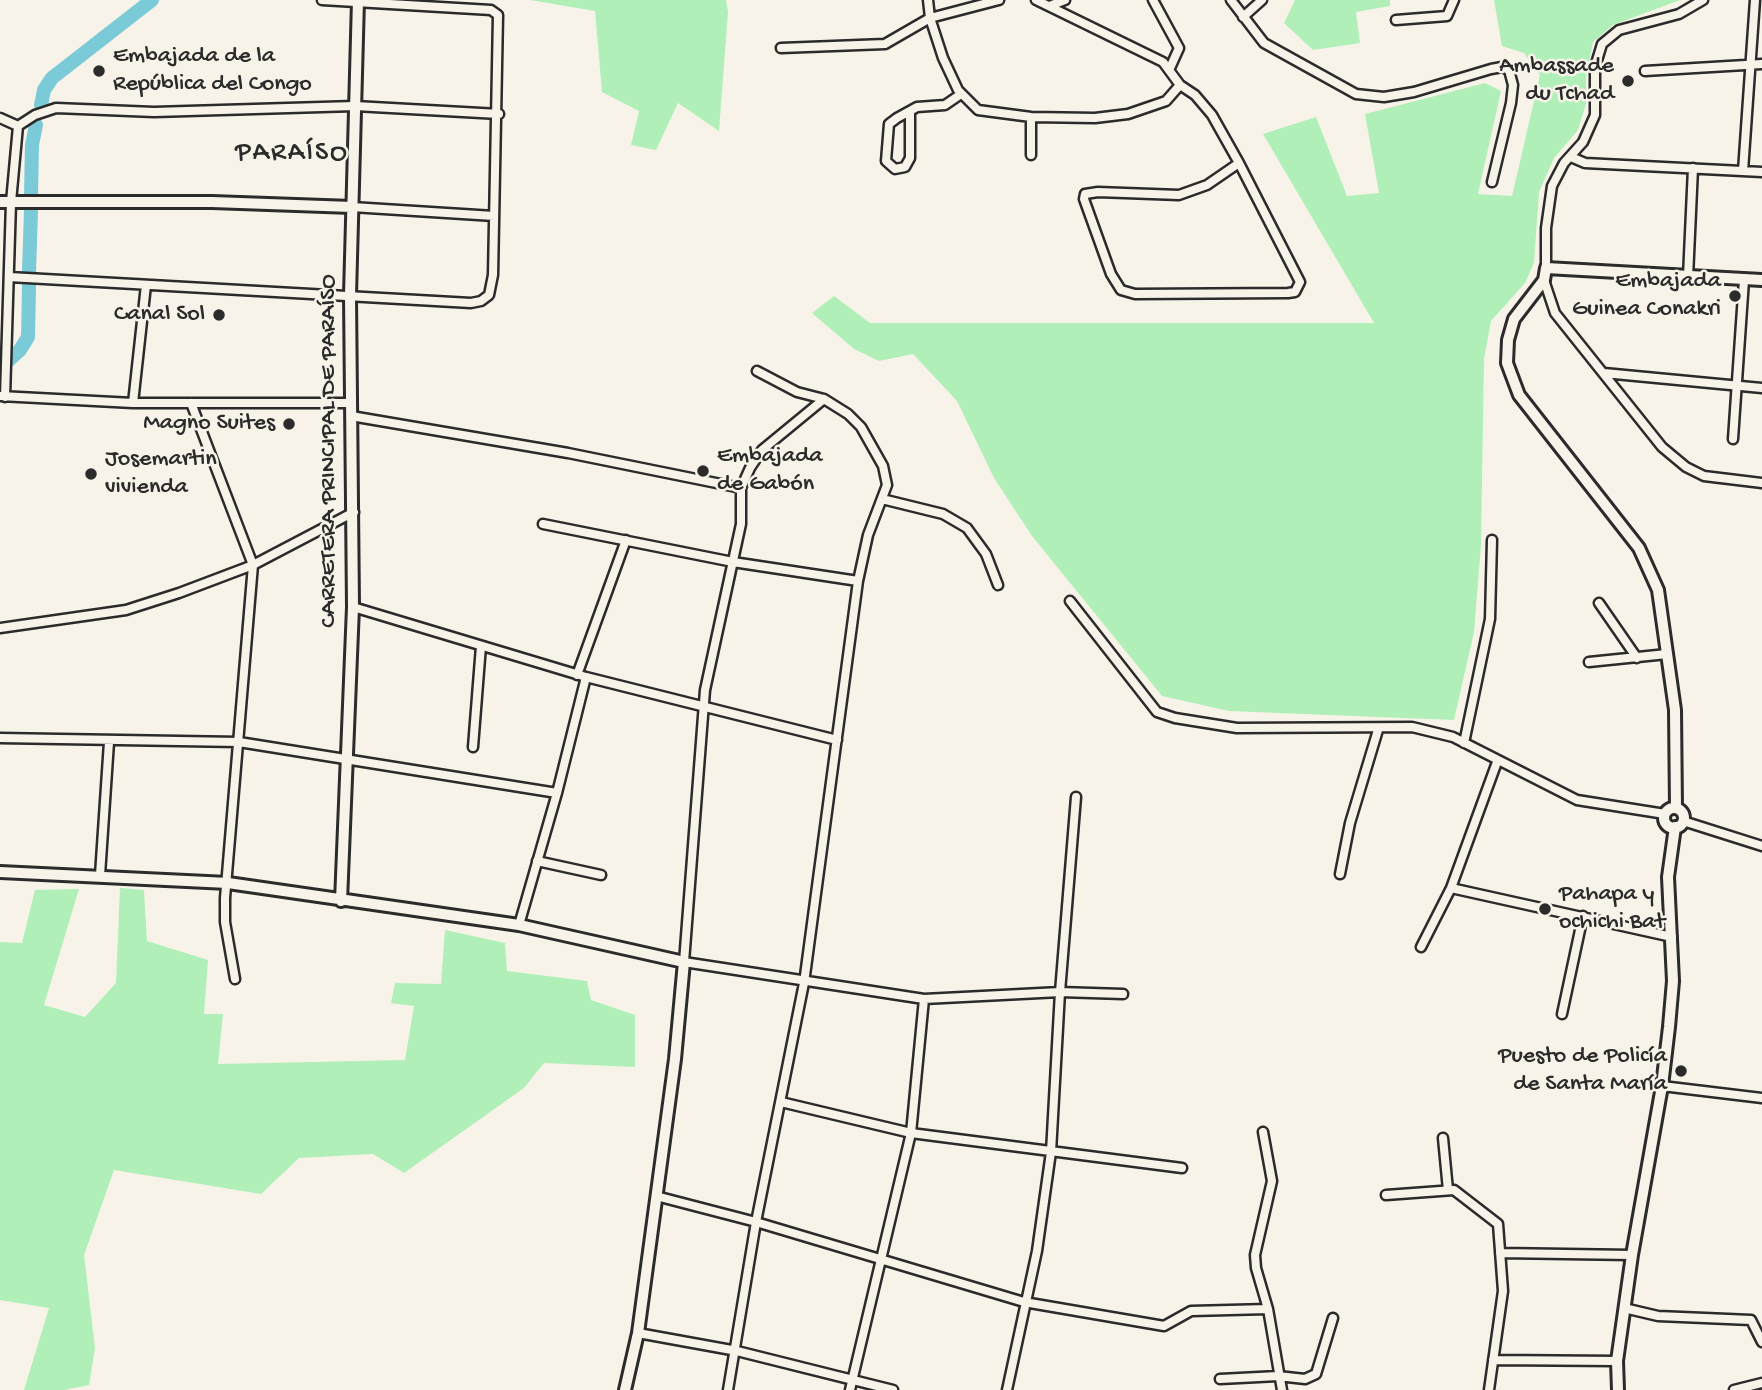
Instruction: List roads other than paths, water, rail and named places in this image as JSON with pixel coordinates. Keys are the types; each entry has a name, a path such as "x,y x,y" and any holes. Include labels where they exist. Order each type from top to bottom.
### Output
{"street":[{"path":"9,278 481,301 493,286 500,22 495,11 322,0"},
{"path":"928,0 930,18 943,58 961,94 978,110 1031,117 1095,118 1128,114 1166,101 1180,85"},
{"path":"781,48 872,47 899,38 930,18 999,0"},
{"path":"1036,0 1052,5 1142,50 1170,68 1180,85 1195,95 1212,114 1239,163 1299,276 1295,292 1135,294 1121,289 1111,274 1088,212 1085,194 1098,191 1179,195 1207,185 1239,163"},
{"path":"1052,5 1065,0"},
{"path":"1153,0 1179,48 1170,68"},
{"path":"1231,0 1264,43 1330,81 1371,97 1414,92 1491,69 1502,67 1509,70 1513,85 1511,103 1492,182"},
{"path":"1242,17 1262,0"},
{"path":"1396,20 1447,16 1454,0"},
{"path":"1703,0 1679,14 1619,30 1602,44 1595,66 1595,115 1583,142 1559,171 1552,186 1546,228 1545,274 1555,313 1662,447 1686,467 1718,479 1762,483"},
{"path":"1744,171 1755,0"},
{"name":"CARRETERA PRINCIPAL DE PARAÍSO","path":"341,901 353,607 350,295 358,1"},
{"path":"1645,71 1762,64"},
{"path":"910,111 910,158 905,167 895,169 886,161 888,127 910,111 928,105 945,105 961,94"},
{"path":"351,403 133,402 2,396 6,370 9,278 5,202 18,125 35,115 56,108 153,112 355,106 499,114"},
{"path":"1031,117 1031,155"},
{"path":"0,118 18,125"},
{"path":"1571,157 1585,163 1762,172"},
{"path":"1688,277 1693,168"},
{"path":"5,202 212,202 494,216"},
{"path":"1545,274 1762,280"},
{"path":"1545,274 1514,319 1506,355 1513,385 1639,548 1658,590 1676,729 1676,808 1683,815 1668,877 1673,982 1662,1086 1624,1308 1617,1361 1618,1390"},
{"path":"1733,439 1739,387 1744,280"},
{"path":"133,402 146,285"},
{"path":"727,1390 737,1351 756,1222 804,983 858,581 868,535 887,478 861,426 824,399 797,393 757,371"},
{"path":"1604,373 1762,388"},
{"path":"625,1390 638,1333 675,1059 705,690 741,524 741,488 762,450 824,399"},
{"path":"191,403 253,565 225,922 235,979"},
{"path":"351,416 568,453 741,488"},
{"path":"882,499 957,520 973,534 986,554 998,585"},
{"path":"0,628 126,610 253,565 354,512"},
{"path":"543,524 733,562 858,581"},
{"path":"519,925 557,793 581,676 626,540"},
{"path":"1464,743 1490,619 1492,540"},
{"path":"1070,601 1157,712 1175,718 1237,728 1378,730 1412,727 1452,737 1577,800 1665,814 1676,808"},
{"path":"1600,603 1636,658"},
{"path":"353,607 581,676 837,740"},
{"path":"473,747 481,646"},
{"path":"1589,662 1667,654"},
{"path":"1340,874 1350,823 1378,730"},
{"path":"0,738 239,742 348,757 557,793"},
{"path":"100,875 109,741"},
{"path":"1421,947 1451,888 1497,762"},
{"path":"1007,1390 1037,1251 1051,1152 1060,992 1076,797"},
{"path":"1665,814 1666,824 1679,824 1762,846"},
{"path":"537,862 601,875"},
{"path":"0,872 228,883 519,925 684,962 804,983 925,999 1060,992 1123,994"},
{"path":"1451,888 1672,937"},
{"path":"1562,1014 1583,916"},
{"path":"851,1385 911,1133 925,999"},
{"path":"1662,1086 1762,1098"},
{"path":"782,1102 911,1133 1182,1168"},
{"path":"1263,1132 1272,1181 1255,1255 1268,1309 1282,1390"},
{"path":"1443,1138 1448,1190"},
{"path":"1386,1195 1454,1190 1476,1210 1495,1220 1503,1291 1489,1390"},
{"path":"656,1196 756,1222 1024,1302 1164,1326 1191,1311 1268,1309"},
{"path":"1500,1253 1632,1255"},
{"path":"1624,1308 1658,1316 1747,1319 1755,1323 1762,1342"},
{"path":"1220,1380 1278,1376 1304,1380 1316,1374 1333,1318"},
{"path":"638,1333 737,1351 851,1385 893,1390"},
{"path":"1493,1360 1617,1361"},
{"path":"1734,1390 1762,1383"}],"waterway":[{"path":"41,105 44,90 52,78 152,0"},
{"path":"31,196 32,145 36,125"},
{"path":"29,272 31,210"},
{"path":"0,368 20,350 28,337 29,285"}],"place":[{"name":"Embajada de la República del Congo","path":"99,71"},
{"name":"Ambassade du Tchad","path":"1628,81"},
{"name":"Embajada Guinea Conakri","path":"1735,296"},
{"name":"Canal Sol","path":"219,315"},
{"name":"Magno Suites","path":"289,424"},
{"name":"Embajada de Gabón","path":"703,471"},
{"name":"Josemartin vivienda","path":"91,474"},
{"name":"Pahapa y ochichi Bat","path":"1545,909"},
{"name":"Puesto de Policía de Santa María","path":"1681,1071"}],"district":[{"name":"PARAÍSO","path":"292,155"}]}
